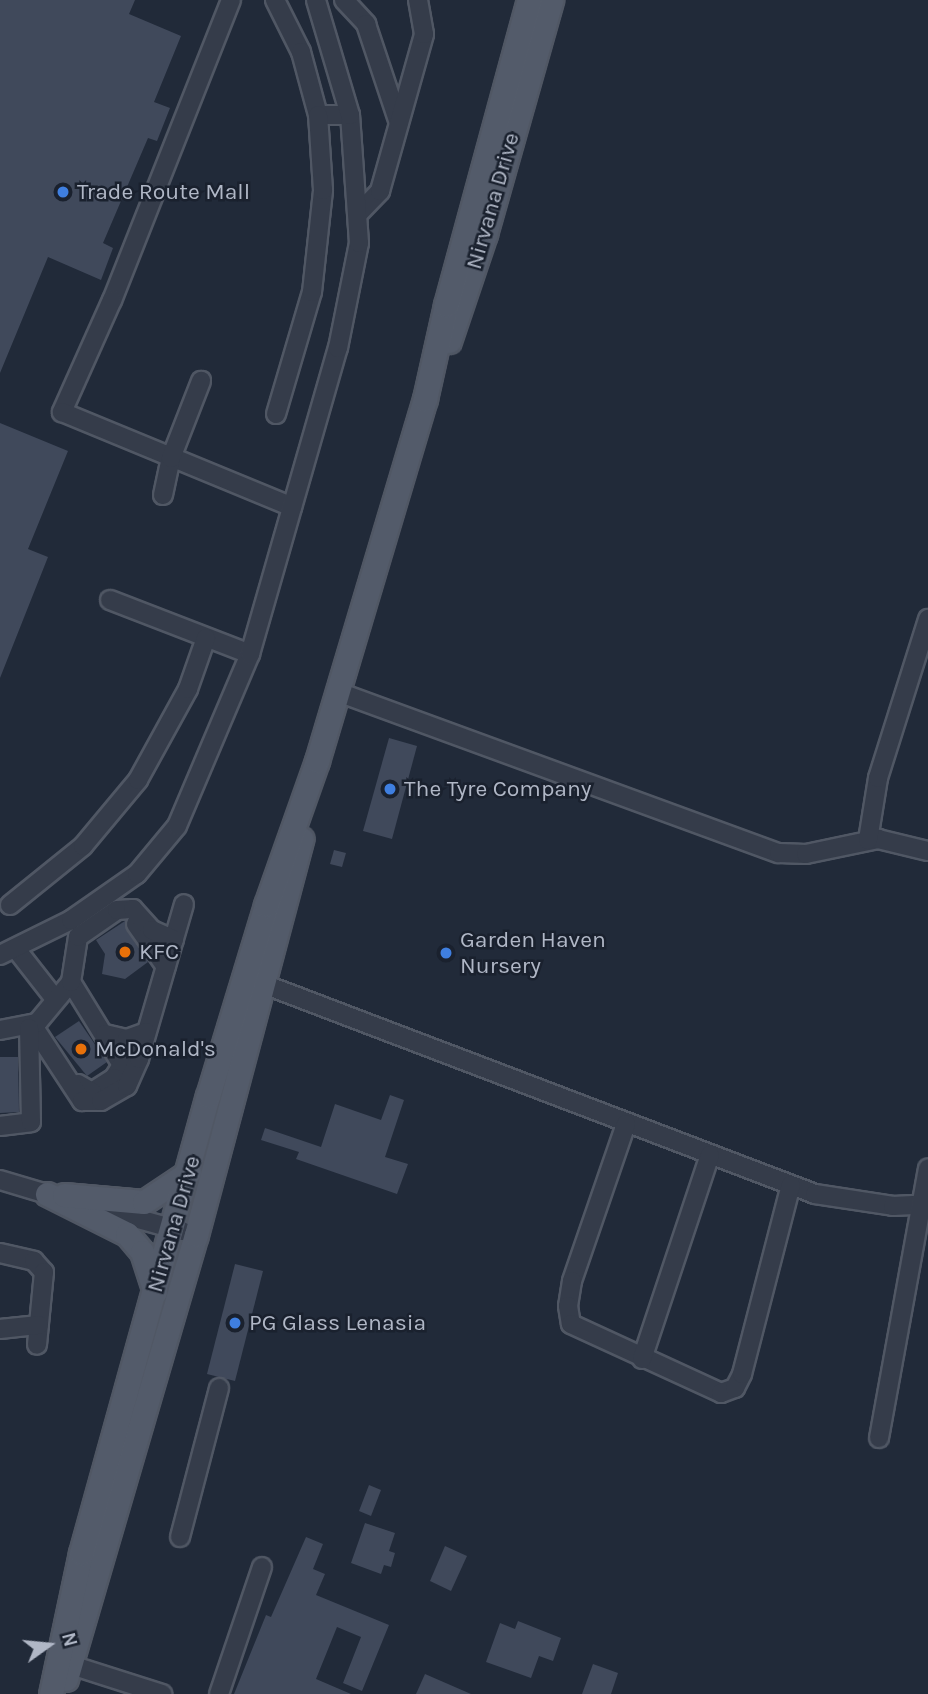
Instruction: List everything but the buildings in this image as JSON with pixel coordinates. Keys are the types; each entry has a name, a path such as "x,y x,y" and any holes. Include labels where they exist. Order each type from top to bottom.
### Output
{"main road":[{"name":"Nirvana Drive","path":"51,1694 82,1553 155,1292 185,1232 189,1172 266,905 317,761 425,399 446,305 529,0"},
{"name":"Nirvana Drive","path":"425,399 460,315 551,0"},
{"name":"Nirvana Drive","path":"60,1694 71,1665 185,1232 266,985 317,761"},
{"path":"47,1194 144,1202 189,1172"},
{"path":"47,1194 127,1234 142,1252 155,1292"}],"street":[{"path":"231,0 112,300 62,412 292,507"},
{"path":"275,0 301,52 318,115 323,190 312,292 276,414"},
{"path":"55,999 8,952 71,920 137,874 177,826 250,654 338,348 359,243 358,214 350,115 316,0"},
{"path":"344,0 366,24 399,123"},
{"path":"358,214 380,191 424,34 418,0"},
{"path":"318,115 350,115"},
{"path":"163,495 171,458 201,380"},
{"path":"110,600 250,654"},
{"path":"868,840 878,778 928,619"},
{"path":"10,905 83,846 138,780 183,700 206,638"},
{"path":"338,692 779,853 806,854 868,840 896,841 928,851"},
{"path":"33,1026 77,1096 93,1104 127,1086 184,904"},
{"path":"0,1126 31,1122 33,1026 71,982 74,949 78,937 125,908 140,914 152,930 174,940"},
{"path":"74,949 108,925 131,918 166,967"},
{"path":"33,1026 88,1093 121,1071 121,1058 71,982"},
{"path":"266,985 815,1194 893,1206 926,1204"},
{"path":"0,1030 33,1026"},
{"path":"105,1034 127,1040 146,1032"},
{"path":"626,1124 572,1280 568,1306 571,1324 721,1394 735,1388 791,1185"},
{"path":"642,1359 710,1155"},
{"path":"879,1438 926,1204 928,1168"},
{"path":"0,1180 185,1232"},
{"path":"0,1253 40,1265 44,1272 37,1345"},
{"path":"0,1329 39,1325"},
{"path":"180,1537 219,1388"},
{"path":"219,1694 262,1567"},
{"path":"71,1665 162,1694"}],"place":[{"name":"Trade Route Mall","path":"63,192"},
{"name":"The Tyre Company","path":"390,789"},
{"name":"KFC","path":"125,952"},
{"name":"Garden Haven Nursery","path":"446,953"},
{"name":"McDonald's","path":"81,1049"},
{"name":"PG Glass Lenasia","path":"235,1323"}]}
